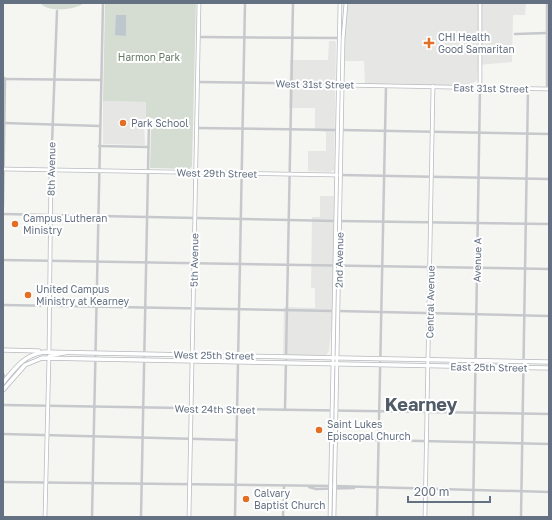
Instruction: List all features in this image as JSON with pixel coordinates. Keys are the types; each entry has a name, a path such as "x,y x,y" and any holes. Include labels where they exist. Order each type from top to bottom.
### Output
{"main road":[{"path":"3,350 44,352"},
{"name":"West 25th Street","path":"6,379 29,356 44,352 429,360"},
{"name":"West 25th Street","path":"4,390 25,365 32,361 49,358 429,366"},
{"name":"East 25th Street","path":"429,360 549,362"},
{"name":"East 25th Street","path":"429,366 549,368"},
{"path":"3,383 6,379"},
{"path":"4,390 7,384 6,379"}],"street":[{"path":"92,517 103,3"},
{"name":"5th Avenue","path":"188,517 199,3"},
{"path":"235,517 246,3"},
{"path":"285,410 293,3"},
{"name":"2nd Avenue","path":"334,517 331,439 340,3"},
{"name":"2nd Avenue","path":"330,517 336,439 346,3"},
{"name":"Avenue A","path":"473,517 480,178 480,3"},
{"path":"547,3 548,89"},
{"name":"8th Avenue","path":"49,352 50,215 56,11"},
{"path":"515,34 548,35"},
{"path":"199,37 339,38"},
{"path":"3,207 4,78 101,80"},
{"name":"West 31st Street","path":"198,82 432,86"},
{"path":"377,517 386,86"},
{"name":"East 31st Street","path":"432,86 548,89"},
{"name":"Central Avenue","path":"426,517 432,86"},
{"path":"521,517 528,88"},
{"path":"141,517 149,122"},
{"path":"4,123 100,126"},
{"path":"197,128 337,130"},
{"path":"342,130 549,134"},
{"path":"99,146 148,147"},
{"name":"West 29th Street","path":"3,169 549,179"},
{"path":"3,214 335,220"},
{"path":"340,221 549,224"},
{"path":"3,260 98,260 549,269"},
{"path":"3,305 334,311"},
{"path":"338,311 549,316"},
{"path":"45,517 49,358 50,355 68,352"},
{"path":"3,374 6,379"},
{"name":"West 24th Street","path":"3,405 48,404 332,411 549,414"},
{"path":"3,434 237,440"},
{"path":"331,439 549,444"},
{"path":"3,482 549,492"},
{"path":"283,517 284,486"}],"shaded area":[{"name":"CHI Health Good Samaritan","path":"348,3 526,3 525,15 513,15 512,62 478,65 477,80 471,85 365,85 364,61 345,61 345,25"},
{"path":"116,15 126,15 126,36 115,35"},
{"path":"329,41 335,41 336,43 334,170 330,172 308,171 308,151 326,151 326,132 315,131 315,108 289,108 290,60 328,60"},
{"name":"Park School","path":"103,101 146,102 146,118 144,121 145,145 103,144"},
{"path":"320,196 334,196 332,321 329,351 326,355 283,355 284,307 315,308 315,288 311,288 312,217 320,217"}],"green space":[{"path":"40,3 84,3 67,9 52,9 47,8"},
{"name":"Harmon Park","path":"105,3 196,3 192,166 190,169 150,168 151,130 154,128 155,120 152,118 146,118 146,102 103,101"}],"place":[{"name":"CHI Health Good Samaritan","path":"429,43"},
{"name":"Park School","path":"123,123"},
{"name":"Campus Lutheran Ministry","path":"15,224"},
{"name":"United Campus Ministry at Kearney","path":"28,295"},
{"name":"Saint Lukes Episcopal Church","path":"319,430"},
{"name":"Calvary Baptist Church","path":"246,499"}],"district":[{"name":"Kearney","path":"421,405"}]}
